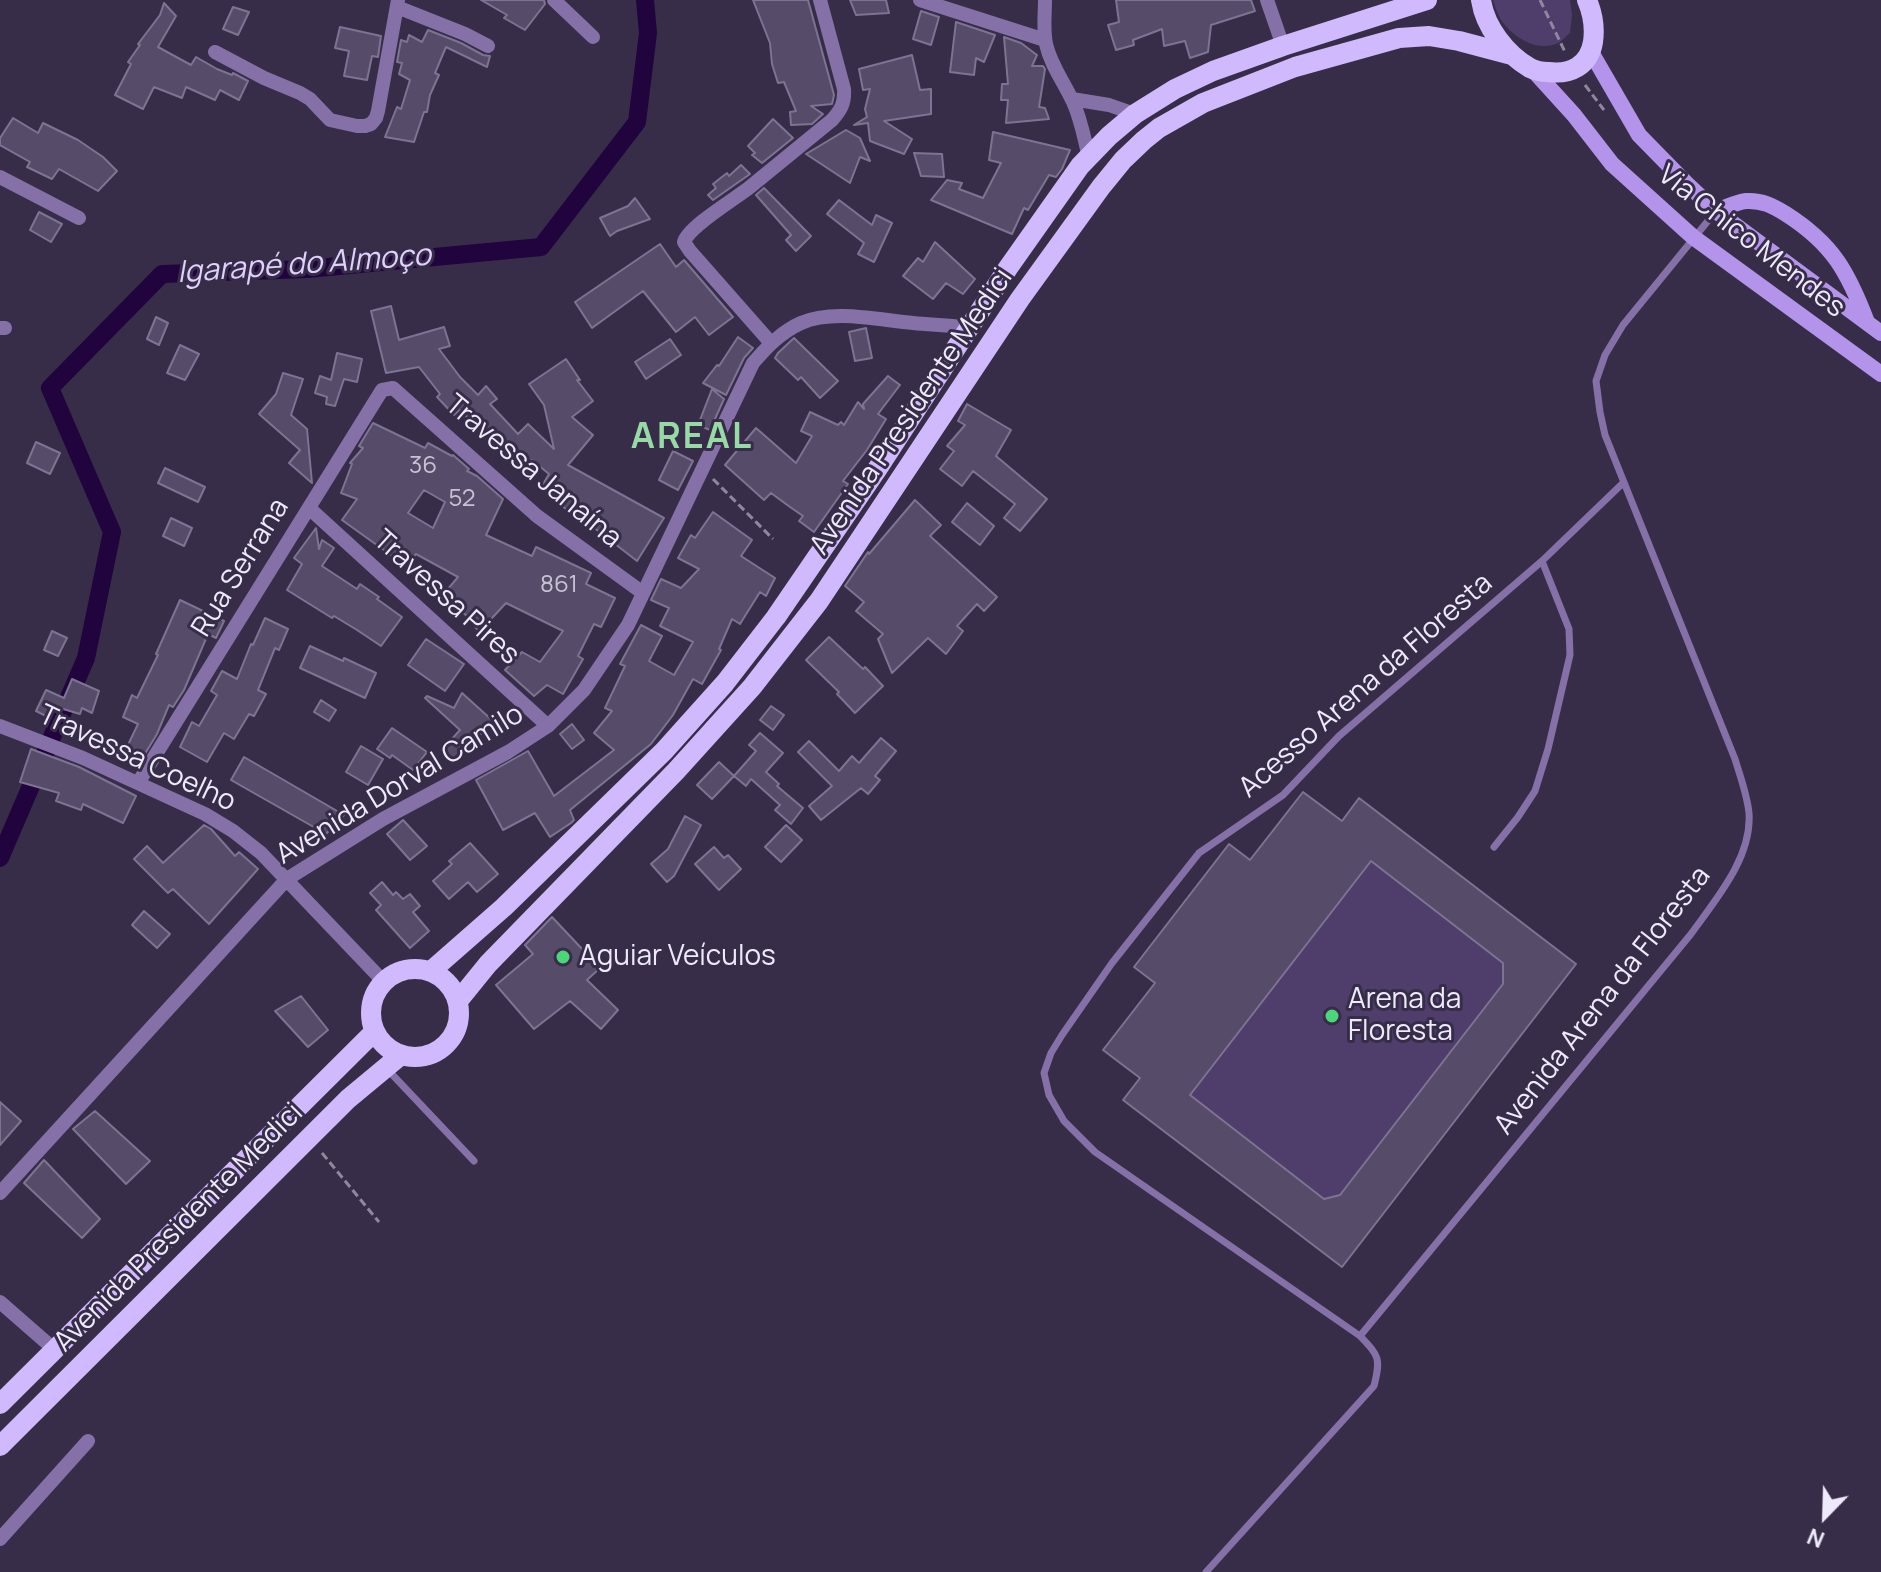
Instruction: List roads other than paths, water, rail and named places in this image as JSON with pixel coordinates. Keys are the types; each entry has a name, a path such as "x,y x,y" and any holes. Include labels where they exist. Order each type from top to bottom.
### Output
{"main road":[{"name":"Avenida Presidente Medici","path":"431,971 504,907 607,807 664,751 725,683 776,617 878,468 1008,268 1080,166 1109,136 1135,114 1175,89 1213,71 1427,0"},
{"path":"1481,0 1483,11 1498,40 1512,55 1534,71 1554,73 1570,72 1583,64 1591,52 1594,32 1592,9 1587,0"},
{"name":"Avenida Presidente Medici","path":"458,1001 488,964 676,771 752,687 819,601 1020,299 1101,187 1144,140 1203,103 1295,67 1399,38 1429,36 1512,55"},
{"name":"Via Chico Mendes","path":"1591,52 1639,135 1716,211 1875,328"},
{"name":"Via Chico Mendes","path":"1534,71 1612,164 1693,237 1881,374"},
{"path":"1716,211 1744,201 1769,203 1799,222 1826,245 1840,264 1875,328"},
{"path":"418,968 431,971 448,983 458,1001 460,1015 457,1028 450,1040 428,1055 393,1061 374,1032 371,1005 375,992 393,973 418,968"},
{"name":"Avenida Presidente Medici","path":"0,1404 374,1032"},
{"name":"Avenida Presidente Medici","path":"0,1446 348,1099 393,1061"}],"street":[{"path":"554,0 593,37"},
{"path":"771,343 684,242 696,226 747,189 840,111 845,101 844,89 820,0"},
{"path":"920,0 1045,40"},
{"path":"1045,0 1045,40 1050,59 1072,99 1089,157"},
{"path":"1267,0 1283,46"},
{"path":"215,52 300,93 330,120 357,126 371,124 376,118 398,4 488,46"},
{"path":"1072,99 1109,105 1135,114"},
{"path":"0,177 79,218"},
{"name":"Avenida Dorval Camilo","path":"0,1193 287,879 383,819 508,752 548,726 584,690 628,625 753,363 771,343 804,322 828,317 969,328"},
{"name":"Rua Serrana","path":"138,783 382,390 393,388"},
{"name":"Travessa Janaína","path":"393,388 537,516 643,593"},
{"name":"Travessa Pires","path":"309,508 548,726"},
{"name":"Travessa Coelho","path":"0,726 83,758 205,814 233,831 261,853 383,981"},
{"path":"0,1302 55,1350"},
{"path":"0,1539 88,1441"}],"lane":[{"name":"Avenida Arena da Floresta","path":"1360,1336 1691,934 1722,890 1741,855 1748,833 1749,813 1735,759 1605,435 1596,381 1605,355 1623,325 1716,211"},
{"name":"Acesso Arena da Floresta","path":"1360,1336 1095,1152 1064,1121 1049,1095 1044,1073 1062,1035 1112,963 1199,853 1283,795 1339,736 1542,561 1623,483"},
{"path":"1494,847 1535,791 1570,655 1569,629 1542,561"},
{"path":"393,1061 474,1161"},
{"path":"1206,1572 1374,1386 1378,1368 1376,1353 1360,1336"}],"waterway":[{"name":"Igarapé do Almoço","path":"0,858 86,658 112,532 50,388 162,274 307,269 541,247 637,122 648,33 645,0"}],"place":[{"name":"Aguiar Veículos","path":"563,957"},
{"name":"Arena da Floresta","path":"1332,1016"}],"district":[{"name":"AREAL","path":"692,438"}]}
